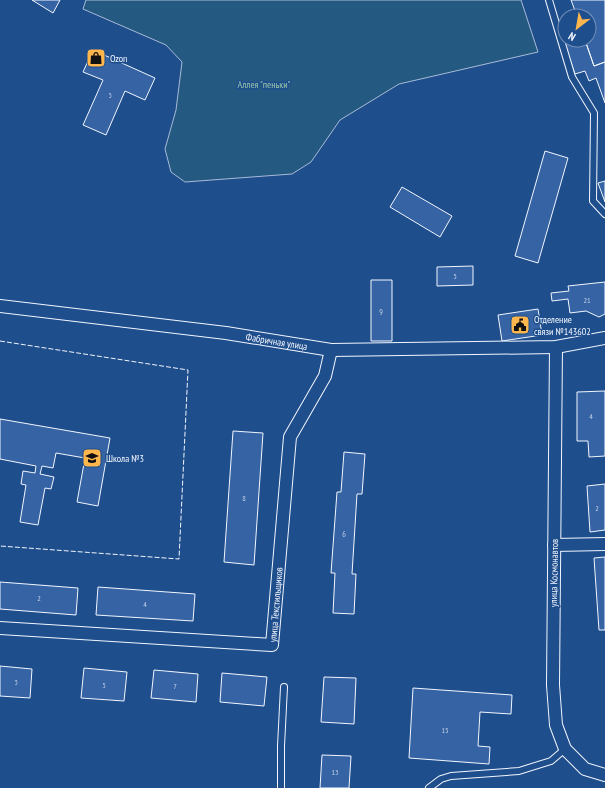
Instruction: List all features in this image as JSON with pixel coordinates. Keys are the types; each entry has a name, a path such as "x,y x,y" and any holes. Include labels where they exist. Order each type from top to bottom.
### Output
{"street":[{"name":"Фабричная улица","path":"0,306 226,333 331,350 556,347 605,338"},
{"name":"улица Космонавтов","path":"556,347 553,685 556,725 566,749 585,769 605,775"},
{"name":"улица Текстильщиков","path":"0,628 272,645 290,437 325,376 331,350"},
{"path":"554,545 605,544"}],"lane":[{"path":"549,0 572,77 594,113 594,201 605,214"},
{"path":"281,788 281,746 284,687"},
{"path":"429,788 441,779 451,776 519,771 551,761 566,749"}],"green space":[{"name":"Аллея \"пеньки\"","path":"86,0 521,0 538,52 399,84 340,120 311,162 292,174 185,182 171,172 165,149 176,110 182,62 166,45 83,9"}],"building":[{"path":"32,0 60,0 53,13"},
{"path":"571,0 605,0 605,62 594,66 588,48 597,48 597,8 574,8"},
{"path":"566,48 588,48 594,66 605,62 605,103 596,78 589,81 585,71 575,74"},
{"path":"93,50 155,78 145,100 125,91 106,135 83,125 103,80 83,72"},
{"path":"545,151 568,158 538,263 515,256"},
{"path":"605,181 605,202 598,183"},
{"path":"402,187 452,216 440,237 390,207"},
{"path":"473,266 473,285 437,286 437,267"},
{"path":"371,280 392,280 392,341 371,341"},
{"path":"605,282 605,314 599,317 586,311 570,313 568,299 552,301 551,293 569,291 568,286"},
{"name":"Отделение связи №143602","path":"538,309 542,335 502,341 498,315"},
{"path":"605,391 605,456 589,457 588,441 577,441 577,392"},
{"path":"0,419 110,438 98,506 77,502 85,458 56,453 53,468 42,466 40,474 54,477 51,489 45,488 38,525 20,522 26,485 21,484 23,471 35,473 36,466 0,459"},
{"path":"233,431 263,433 254,565 224,562"},
{"path":"344,452 365,454 362,494 357,494 352,574 356,574 354,614 333,613 335,573 331,573 337,492 341,492"},
{"path":"605,484 605,530 590,532 587,486"},
{"path":"605,557 605,630 599,630 594,558"},
{"path":"0,582 78,588 76,615 0,609"},
{"path":"98,587 195,594 193,621 96,615"},
{"path":"0,666 32,669 30,698 0,696"},
{"path":"84,668 127,672 124,701 81,698"},
{"path":"154,670 198,674 196,702 151,698"},
{"path":"222,673 267,677 264,706 220,702"},
{"path":"324,677 356,678 354,724 321,722"},
{"path":"413,688 512,695 511,714 480,712 478,746 490,747 489,764 409,758"},
{"path":"322,755 351,756 349,788 320,788"}],"fence":[{"path":"0,341 188,370 179,559 0,546"}],"place":[{"name":"Ozon","path":"96,58"},
{"name":"Отделение связи №143602","path":"520,325"},
{"name":"Школа №3","path":"92,458"}]}
